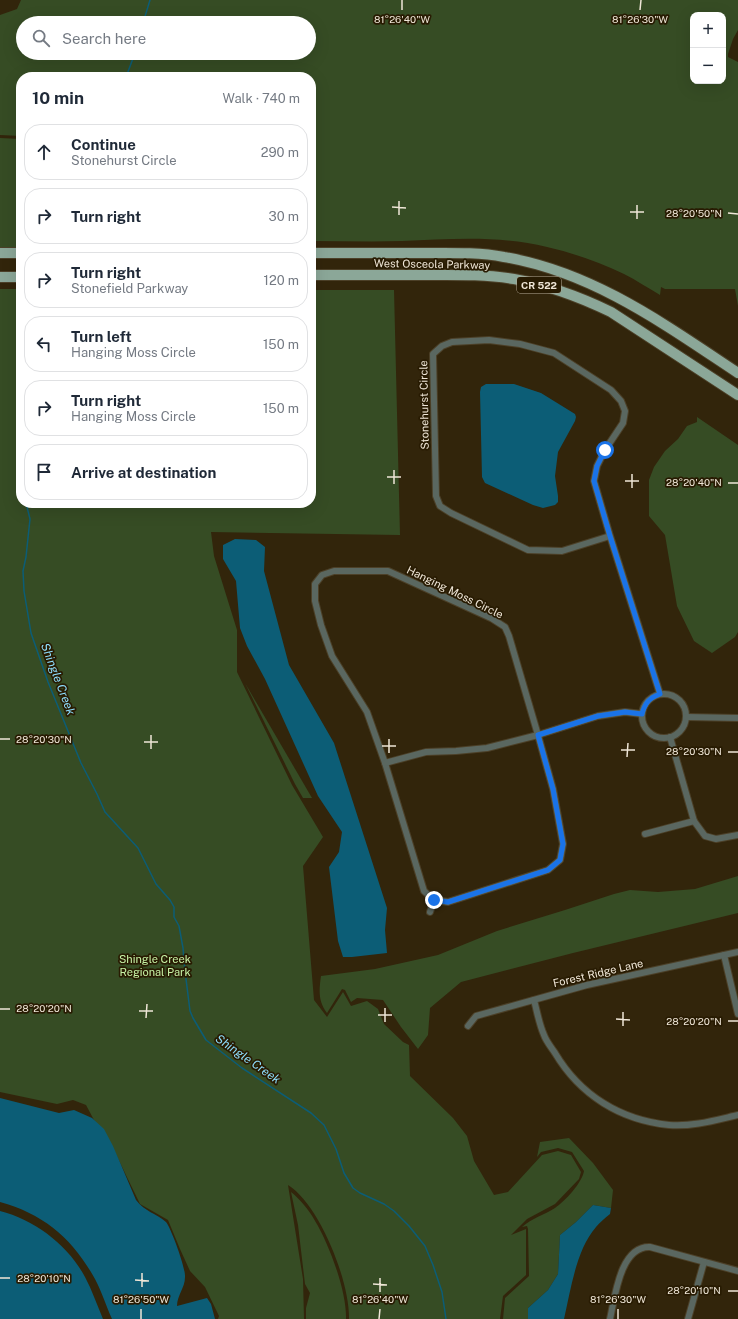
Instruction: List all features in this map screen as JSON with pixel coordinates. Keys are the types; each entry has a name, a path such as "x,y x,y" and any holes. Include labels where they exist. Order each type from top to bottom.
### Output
{"main road":[{"path":"0,253 16,253"},
{"name":"West Osceola Parkway","path":"316,253 473,253 504,256 537,264 575,276 622,299 671,328 738,373"},
{"name":"West Osceola Parkway","path":"316,275 471,275 514,279 538,284 571,294 611,312 738,395"},
{"path":"0,277 16,277"}],"street":[{"name":"Stonehurst Circle","path":"610,536 562,551 528,550 451,513 440,506 436,496 433,354 442,346 452,342 482,340 520,344 554,353 611,390 621,401 625,411 623,424 605,450 597,466 594,481 660,694"},
{"name":"Hanging Moss Circle","path":"388,570 491,618 505,627 538,735 553,789 563,844 560,860 548,870 448,902 434,900 424,891 385,763 367,712 332,656 321,625 315,601 315,584 322,574 334,571 388,570"},
{"path":"660,694 669,694 674,696 680,701 684,708 686,717 684,724 680,730 670,737 660,737 648,731 642,721 644,707 648,701 652,697 660,694"},
{"path":"385,763 426,752 487,748 538,735 598,716 625,712 642,714"},
{"path":"686,717 738,718"},
{"path":"670,737 694,821 705,836 716,839 738,835"},
{"path":"645,834 694,821"},
{"path":"430,912 434,900"},
{"name":"Forest Ridge Lane","path":"468,1026 476,1016 587,985 738,952"},
{"path":"724,955 738,1014"},
{"path":"534,1000 544,1036 561,1065 582,1088 610,1108 631,1117 670,1125 700,1123 738,1115"},
{"path":"610,1319 624,1265 632,1253 643,1246 650,1246 738,1271"},
{"path":"688,1319 704,1262"}],"green space":[{"path":"21,0 738,0 738,30 733,39 728,57 738,62 738,306 735,289 665,289 661,287 660,295 638,281 596,262 566,252 529,243 493,239 316,241 316,72 16,72 16,136 0,135 0,15 17,9"},
{"path":"0,138 16,139 16,250 0,250"},
{"name":"Shingle Creek Regional Park","path":"0,289 16,289 16,508 316,508 316,290 394,290 400,535 211,532 214,556 237,630 237,672 292,785 323,837 303,866 314,1000 327,1017 343,992 351,1006 367,1001 378,1009 384,1024 403,1042 409,1045 410,1076 453,1118 467,1136 474,1161 494,1195 508,1192 542,1155 558,1151 571,1155 581,1172 579,1179 555,1204 527,1219 511,1235 526,1229 526,1275 503,1296 500,1319 349,1319 348,1303 339,1266 322,1226 300,1195 288,1185 303,1279 304,1319 218,1319 219,1316 205,1287 190,1271 168,1220 140,1204 109,1140 94,1120 86,1105 73,1100 57,1104 0,1092"},
{"path":"697,417 738,445 738,632 735,637 712,653 694,641 677,606 665,535 649,516 649,480 654,467 665,451 678,439 687,426 697,422"},
{"path":"245,683 312,798 303,798"},
{"path":"738,876 738,913 461,982 430,1008 428,1035 418,1049 383,1000 357,998 351,1002 345,990 342,989 327,1013 322,1004 320,991 321,976 375,969 438,955 497,931 630,890 658,892 695,889"},
{"path":"569,1138 593,1163 613,1190 611,1208 593,1205 560,1235 558,1274 548,1290 528,1308 528,1319 503,1319 505,1298 529,1276 528,1229 527,1226 522,1227 530,1221 555,1208 577,1186 583,1176 584,1171 572,1152 558,1148 541,1152 537,1157 540,1142"},
{"path":"291,1192 301,1201 312,1215 333,1259 343,1291 346,1319 306,1319 306,1308 310,1293 305,1284 298,1225"}],"water":[{"path":"486,384 514,384 541,393 575,414 575,421 558,452 555,476 558,502 555,505 543,508 533,505 485,483 482,477 480,392 481,387"},
{"path":"235,539 256,540 265,547 264,571 289,665 334,743 387,908 385,930 387,953 343,957 338,941 329,867 339,852 342,832 318,796 265,679 247,646 240,628 236,581 223,559 223,545"},
{"path":"0,1098 59,1113 74,1110 92,1118 104,1129 113,1146 136,1200 147,1210 166,1222 171,1232 185,1273 185,1281 178,1298 177,1306 207,1298 211,1304 215,1319 112,1319 95,1279 67,1240 44,1221 30,1213 0,1202"},
{"path":"593,1205 611,1208 610,1214 589,1236 579,1258 564,1319 528,1319 528,1308 548,1290 558,1274 560,1235"},
{"path":"0,1211 13,1215 38,1227 60,1244 78,1265 85,1277 103,1319 0,1319"}],"waterway":[{"name":"Shingle Creek","path":"145,16 150,0"},
{"name":"Shingle Creek","path":"128,72 132,60"},
{"name":"Shingle Creek","path":"27,508 30,519 23,571 24,591 31,633 48,682 81,763 105,812 138,848 156,884 174,907 174,917 179,926 183,948 190,1011 193,1018 206,1040 242,1068 311,1113 324,1125 336,1149 344,1173 353,1188 360,1193 384,1204 394,1211 409,1226 425,1246 433,1265 442,1292 446,1319"}],"route":[{"path":"434,900 448,902 548,870 560,860 563,844 553,789 538,735 598,716 625,712 642,714 648,701 652,697 660,694 594,481 597,466 605,450"}]}
